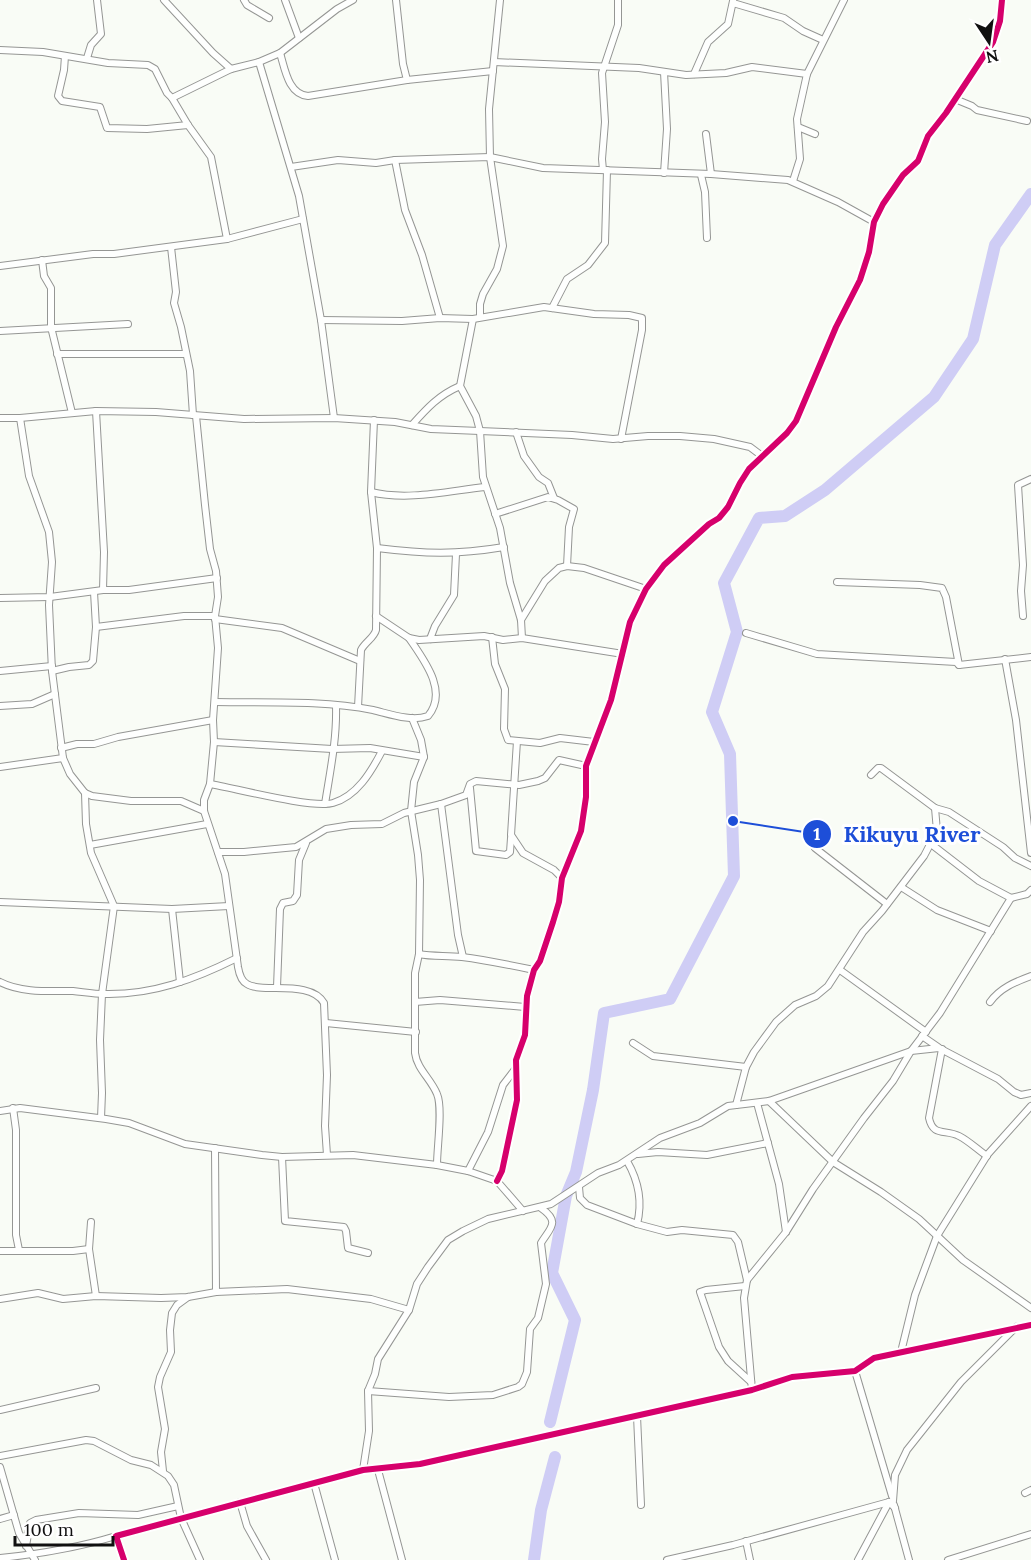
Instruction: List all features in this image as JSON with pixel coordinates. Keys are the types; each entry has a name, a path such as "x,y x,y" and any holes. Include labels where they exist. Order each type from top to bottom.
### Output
{"street":[{"path":"87,58 91,45 101,34 97,0"},
{"path":"164,0 231,69"},
{"path":"244,0 250,7 269,18"},
{"path":"285,0 299,38"},
{"path":"333,0 337,9"},
{"path":"172,98 231,69 259,63 280,53 352,0"},
{"path":"396,0 403,64 408,80"},
{"path":"500,0 489,109 490,157 503,246 497,269 483,294 460,386 475,413 480,431 485,487 504,547 510,583 521,620 522,638"},
{"path":"552,308 567,279 588,265 605,243 605,170 602,159 605,122 603,66 618,25 618,0"},
{"path":"793,182 800,159 797,119 807,74 844,0"},
{"path":"497,1181 502,1171 517,1100 516,1060 525,1035 525,1006 534,970 540,961 553,922 562,878 581,831 586,797 586,766 611,700 630,622 646,589 671,558 719,518 731,502 744,476 796,421 836,327 860,280 869,252 874,222 893,188 918,161 928,136 993,42 1000,21 1002,0"},
{"path":"694,74 708,42 728,24 733,1 784,18 802,31 822,40"},
{"path":"0,50 43,52 108,63 148,64 155,69 167,93 211,157 227,239"},
{"path":"280,53 292,88 302,96 408,80 493,71"},
{"path":"65,56 58,96 62,101 100,107 107,128 147,129 188,125"},
{"path":"494,62 639,68 694,74 726,74 752,68 807,74"},
{"path":"259,63 291,167 303,219 321,320 334,418"},
{"path":"664,72 667,129 664,173"},
{"path":"955,99 977,110 1027,121"},
{"path":"798,127 816,134"},
{"path":"706,134 711,174"},
{"path":"291,167 338,160 376,163 395,160 490,157 543,168 711,174 793,182 838,202 874,222"},
{"path":"395,160 405,210 422,255 440,318"},
{"path":"701,175 706,200 707,238"},
{"path":"0,266 227,239 303,219"},
{"path":"171,247 176,292 174,303 186,354 210,549 217,578 218,597 215,617 218,648 213,720 214,742 210,784 204,800 204,811 225,874 239,973 246,984 313,993 324,1003 327,1074 324,1126 327,1155"},
{"path":"42,261 44,276 51,288 53,301 51,327 72,413"},
{"path":"321,320 402,321 476,318 544,307 642,318 642,330 621,439"},
{"path":"0,331 128,324"},
{"path":"57,354 186,354"},
{"path":"412,425 444,393 460,386"},
{"path":"0,418 96,411 156,412 244,419 334,418 374,420 431,429 621,439 680,436 714,439 750,447 762,456"},
{"path":"96,411 104,552 103,590"},
{"path":"20,418 29,476 49,532 52,562 50,597 52,669 61,748 70,774 85,793 92,853 114,906 102,994 101,1118"},
{"path":"358,707 360,661 364,645 375,633 376,616 377,548 370,492 374,420"},
{"path":"516,432 524,456 539,477 548,483 554,498"},
{"path":"1023,616 1023,565 1018,485 1031,479"},
{"path":"370,492 382,495 413,495 485,487"},
{"path":"495,514 542,499 554,498 574,508 569,527 567,566"},
{"path":"377,548 423,554 456,554 504,547"},
{"path":"430,639 435,626 454,595 456,554"},
{"path":"521,620 545,581 559,568 567,566 584,568 646,589"},
{"path":"0,598 50,597 103,590 135,590 217,578"},
{"path":"837,582 942,588 946,597 959,665"},
{"path":"0,671 52,669 90,664 94,651 96,627 94,591"},
{"path":"96,627 184,616 215,617 282,628 360,661"},
{"path":"376,616 409,638 419,640 522,638 623,654"},
{"path":"746,633 817,654 956,662 959,665 1031,657"},
{"path":"492,637 495,664 506,697 504,729 508,740 540,743 561,738 594,742"},
{"path":"215,702 358,707 412,718 423,718 431,712 434,705 435,683 432,674 409,638"},
{"path":"1005,659 1016,720 1031,854"},
{"path":"0,706 32,704 55,694"},
{"path":"325,804 332,749 337,732 336,706"},
{"path":"412,718 421,740 424,757 412,792 411,811 420,880 418,954 415,973 416,1062 438,1095 440,1106 437,1165"},
{"path":"61,748 77,744 94,744 118,737 213,720"},
{"path":"470,784 476,851 506,855 510,852 517,741"},
{"path":"214,742 332,749 370,748 424,757"},
{"path":"210,784 325,804 334,803 363,783 382,751"},
{"path":"0,767 63,758"},
{"path":"218,852 296,847 326,829 382,824 395,816 466,795 470,784 476,781 514,785 545,778 559,760 586,766"},
{"path":"871,775 881,768 935,807 949,812 1015,858 1031,866"},
{"path":"85,793 131,801 181,801 204,811"},
{"path":"441,804 457,928 463,957"},
{"path":"736,1105 746,1067 776,1022 795,1005 824,991 863,932 901,886 931,844 937,831 935,807"},
{"path":"90,845 207,824"},
{"path":"511,835 523,853 554,870 562,878"},
{"path":"277,987 280,909 283,903 293,901 297,895 299,860 306,843"},
{"path":"931,844 980,881 1011,898 1031,891"},
{"path":"815,848 887,904"},
{"path":"901,886 937,910 991,931"},
{"path":"752,1386 719,1347 700,1295 702,1290 746,1283 786,1233 833,1162 940,1013 1011,898"},
{"path":"0,902 172,909 229,906"},
{"path":"172,909 180,982"},
{"path":"418,954 432,957 463,957 534,970"},
{"path":"1,983 29,990 102,994 142,993 204,974 237,958"},
{"path":"840,970 924,1034 940,1049 998,1079 1014,1092 1021,1095 1031,1093"},
{"path":"990,1002 1000,991 1031,976"},
{"path":"416,1002 440,1000 525,1006"},
{"path":"326,1023 416,1032"},
{"path":"633,1043 653,1056 746,1067"},
{"path":"363,1470 369,1431 368,1391 378,1359 408,1310 417,1284 448,1240 488,1219 551,1204 598,1173 627,1161 660,1138 700,1123 722,1109 770,1101 911,1051 940,1049"},
{"path":"940,1049 928,1118 931,1126 937,1131 958,1136 987,1156"},
{"path":"468,1171 488,1132 503,1085 516,1068"},
{"path":"770,1101 833,1162 919,1219 963,1260 1031,1308"},
{"path":"757,1103 779,1184 786,1233"},
{"path":"901,1352 915,1295 937,1236 987,1156 1031,1106"},
{"path":"13,1108 16,1130 16,1235 19,1250"},
{"path":"0,1111 13,1108 101,1118 129,1123 185,1144 282,1157 367,1156 437,1165 468,1171 497,1181 522,1211"},
{"path":"636,1155 658,1152 707,1155 768,1143"},
{"path":"216,1148 216,1292"},
{"path":"282,1157 285,1221 344,1227 348,1248 368,1253"},
{"path":"627,1161 635,1175 640,1203 637,1224"},
{"path":"579,1187 580,1198 587,1205 637,1224 667,1232 682,1230 733,1235 738,1242 746,1283 752,1386"},
{"path":"368,1391 449,1397 493,1395 512,1390 522,1384 528,1368 531,1326 538,1318 546,1284 541,1243 551,1231 552,1224 550,1216 541,1208"},
{"path":"91,1222 89,1249 96,1296"},
{"path":"0,1251 89,1249"},
{"path":"0,1299 30,1293 63,1299 96,1296 161,1298 188,1297 216,1292 287,1289 371,1299 408,1310"},
{"path":"188,1297 177,1305 172,1313 171,1352 158,1387 165,1429 161,1452 163,1471 174,1485 180,1518 200,1560"},
{"path":"0,1558 34,1557 81,1547 180,1518 363,1470 420,1464 637,1416 792,1377 855,1371 874,1358 1028,1325 1031,1316"},
{"path":"858,1560 891,1501 896,1475 907,1450 961,1382 1017,1327"},
{"path":"855,1371 909,1560"},
{"path":"0,1410 96,1388"},
{"path":"637,1416 641,1505"},
{"path":"0,1456 86,1440 163,1471"},
{"path":"0,1467 14,1515 34,1557"},
{"path":"378,1470 402,1560"},
{"path":"314,1483 334,1560"},
{"path":"667,1560 891,1501"},
{"path":"240,1503 247,1526 266,1560"},
{"path":"27,1546 30,1523 36,1520 79,1513 138,1515 178,1506"},
{"path":"0,1518 14,1515"},
{"path":"948,1560 1031,1534"},
{"path":"116,1536 124,1560"},
{"path":"746,1541 750,1560"}],"waterway":[{"path":"550,1422 575,1320 552,1273 566,1196 576,1172 593,1090 604,1013 670,999 734,876 730,754 712,712 737,632 724,583 759,518 785,516 825,490 934,397 973,339 995,245 1031,194"},
{"path":"534,1560 541,1510 555,1457"}],"cycle path":[{"path":"497,1181 502,1171 517,1100 516,1060 525,1035 527,996 559,902 562,878 581,831 586,797 586,766 611,700 630,622 646,589 664,565 709,524 719,518 728,507 749,469 787,433 796,421 836,327 860,280 869,252 874,222 903,175 918,161 928,136 993,42 1000,21 1002,0"},
{"path":"124,1560 116,1536 363,1470 420,1464 752,1390 792,1377 855,1371 874,1358 1031,1325"}],"place":[{"name":"Kikuyu River","path":"733,821"}]}
